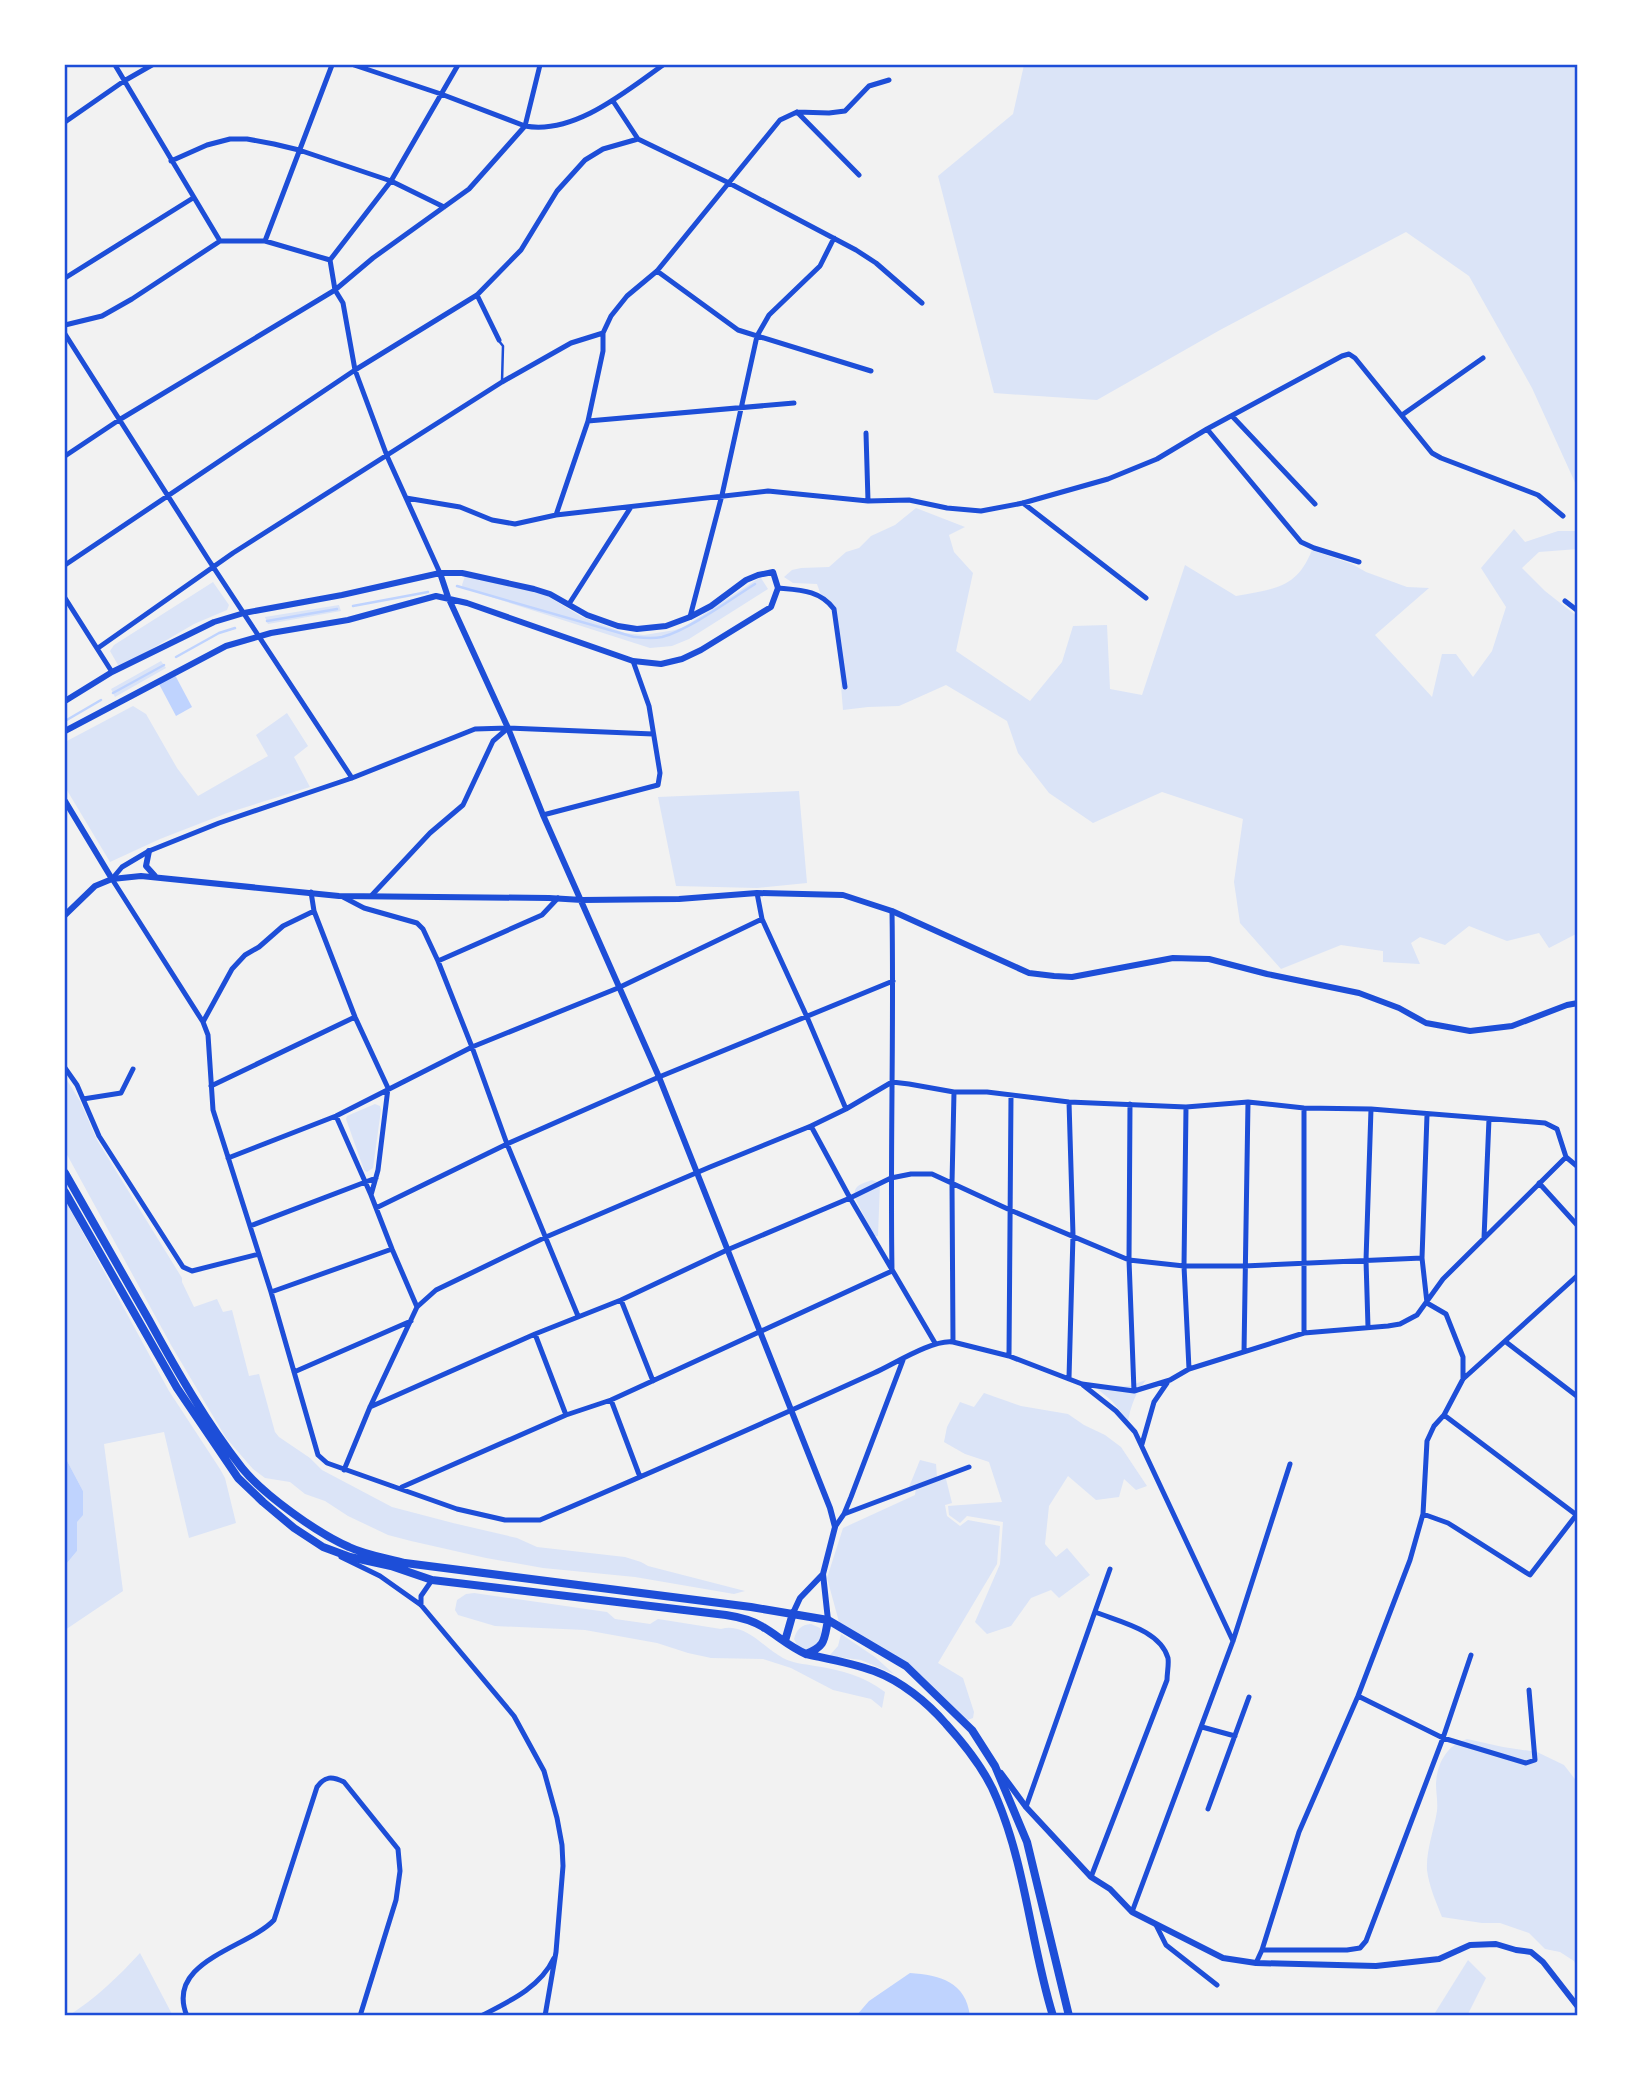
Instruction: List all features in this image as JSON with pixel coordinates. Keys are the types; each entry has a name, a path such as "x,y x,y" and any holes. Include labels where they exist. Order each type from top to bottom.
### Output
{"main road":[{"path":"65,1172 216,1433 262,1489 324,1533 351,1548 405,1563 793,1613 828,1620 906,1666 972,1730 995,1766 1027,1842 1069,2016"},
{"path":"65,1192 177,1388 238,1478 295,1528 323,1547 432,1580 726,1615 754,1623 806,1654 853,1664 892,1679 927,1703 963,1743 997,1797 1016,1850 1042,1978 1053,2016"},
{"path":"785,1642 793,1613"},
{"path":"806,1654 819,1649 824,1642 828,1620"}],"street":[{"path":"115,65 220,241"},
{"path":"65,122 152,65"},
{"path":"265,241 332,65"},
{"path":"355,65 525,126 538,128 562,125 612,101 663,65"},
{"path":"458,65 391,181 330,260 335,290 343,303 355,370 387,456 659,1077 830,1508 835,1527"},
{"path":"65,456 119,420 335,290 373,258 469,189 525,126 540,65"},
{"path":"556,515 588,421 603,351 603,333 611,316 626,296 657,271 779,120 797,112 845,111 869,86 889,80"},
{"path":"612,101 638,139 834,238 876,263 922,303"},
{"path":"797,112 859,175"},
{"path":"171,162 207,145 230,139 247,139 299,150 391,181 444,207"},
{"path":"65,565 355,370 477,295 521,250 557,191 585,160 603,149 638,139"},
{"path":"65,278 193,198"},
{"path":"690,617 722,495 757,336 769,315 820,266 834,238"},
{"path":"65,325 102,316 220,241 265,241 330,260"},
{"path":"657,271 738,330 871,371"},
{"path":"477,295 499,340"},
{"path":"98,648 233,553 502,382 571,343 603,333"},
{"path":"65,334 352,778"},
{"path":"406,498 460,507 505,524 556,515 768,491 868,501 909,500 947,509 981,511 1023,503 1108,479 1157,459 1207,429 1349,354 1432,453 1538,495 1563,516"},
{"path":"1402,415 1483,358"},
{"path":"588,421 793,403"},
{"path":"1232,416 1315,503"},
{"path":"1207,429 1301,542 1359,562"},
{"path":"866,433 868,501"},
{"path":"1023,503 1146,598"},
{"path":"569,604 632,507"},
{"path":"65,701 112,672 214,622 244,613 440,573 462,573 534,589 607,623 637,629 666,626 690,617 758,575 773,572 778,589 771,607 701,650 682,659 661,664 633,661 448,597 436,596 348,620 259,636 213,652 65,731"},
{"path":"778,589 811,591 829,602 834,609 845,687"},
{"path":"65,598 112,672"},
{"path":"1565,601 1578,611"},
{"path":"543,815 658,785 660,774 649,706 633,661"},
{"path":"372,895 430,833 463,804 493,741 508,728"},
{"path":"112,879 122,867 149,851 219,823 352,778 475,729 653,734"},
{"path":"65,800 203,1022 208,1035 213,1110 271,1292 318,1455 327,1463 457,1509 506,1520 540,1520 791,1411 934,1343 953,1342 1009,1356 1069,1378 1082,1384 1116,1411 1142,1444 1233,1641"},
{"path":"149,851 146,866 156,877"},
{"path":"65,915 95,886 112,879 156,877 339,896 679,900 757,893 843,895 892,911 1029,972 1054,976 1072,977 1173,958 1209,960 1359,993 1399,1008 1426,1023 1470,1031 1513,1026 1578,1003"},
{"path":"311,892 314,911 355,1017 388,1088 376,1178 371,1195"},
{"path":"757,893 761,919 846,1109"},
{"path":"339,896 364,908 417,923 423,929 578,1316"},
{"path":"438,961 542,915 558,898"},
{"path":"203,1022 232,969 245,955 259,947 283,926 314,911"},
{"path":"892,911 892,1271"},
{"path":"228,1158 336,1116 472,1046 618,988 761,919"},
{"path":"376,1208 507,1144 659,1077 894,981"},
{"path":"211,1086 355,1017"},
{"path":"65,1068 77,1085 99,1136 183,1267 192,1271 259,1254"},
{"path":"83,1099 121,1093 133,1069"},
{"path":"344,1470 417,1307 436,1290 546,1237 811,1126 892,1083 954,1092 987,1092 1069,1102 1186,1107 1248,1102 1304,1108 1371,1109 1545,1124 1557,1129 1566,1157 1578,1167"},
{"path":"953,1342 954,1092"},
{"path":"1009,1356 1011,1096"},
{"path":"1069,1102 1073,1235 1069,1378"},
{"path":"1244,1352 1248,1102"},
{"path":"1130,1104 1129,1260 1134,1391"},
{"path":"1186,1107 1184,1266 1189,1369"},
{"path":"1304,1108 1304,1333"},
{"path":"1368,1327 1366,1260 1371,1109"},
{"path":"1427,1115 1422,1258 1427,1303"},
{"path":"336,1116 417,1307"},
{"path":"1484,1238 1489,1119"},
{"path":"811,1126 934,1343"},
{"path":"1082,1384 1134,1391 1170,1380 1189,1369 1304,1333 1400,1324 1418,1315 1443,1279 1566,1157"},
{"path":"370,1407 535,1334 621,1300 891,1178 911,1174 932,1174 1129,1260 1184,1266 1244,1266 1422,1258"},
{"path":"250,1226 376,1178"},
{"path":"1539,1183 1578,1226"},
{"path":"271,1292 392,1249"},
{"path":"400,1488 566,1415 611,1400 892,1271"},
{"path":"1256,1963 1299,1832 1358,1696 1410,1560 1423,1514 1427,1441 1434,1426 1444,1415 1463,1379 1577,1279"},
{"path":"621,1300 653,1381"},
{"path":"1427,1303 1446,1314 1463,1357 1463,1379"},
{"path":"294,1372 411,1321"},
{"path":"535,1334 566,1415"},
{"path":"1506,1342 1578,1397"},
{"path":"828,1620 823,1574 835,1527 844,1514 903,1360"},
{"path":"1142,1444 1154,1402 1170,1380"},
{"path":"611,1400 640,1477"},
{"path":"1423,1514 1448,1523 1530,1575 1578,1515 1444,1415"},
{"path":"1132,1912 1233,1641 1290,1464"},
{"path":"844,1514 969,1467"},
{"path":"323,1547 380,1576 421,1605 514,1716 544,1771 557,1818 563,1866 556,1952 545,2016"},
{"path":"1026,1807 1110,1569"},
{"path":"793,1613 800,1598 823,1574"},
{"path":"421,1605 421,1596 432,1580"},
{"path":"1091,1877 1167,1680 1169,1661 1164,1649 1150,1634 1096,1612"},
{"path":"1262,1950 1347,1950 1360,1948 1366,1941 1443,1738 1471,1655"},
{"path":"1358,1696 1443,1738 1526,1763 1535,1760 1529,1690"},
{"path":"1208,1809 1250,1697"},
{"path":"1202,1727 1235,1736"},
{"path":"995,1766 1026,1807 1091,1877 1110,1889 1132,1912 1223,1958 1256,1963 1376,1966 1440,1959 1470,1945 1496,1944 1531,1952 1543,1962 1578,2007"},
{"path":"187,2016 182,2005 184,1990 201,1964 265,1930 274,1920 317,1787 328,1777 344,1782 398,1849 400,1871 396,1900 360,2016"},
{"path":"1156,1925 1166,1945 1217,1984"},
{"path":"481,2016 519,1996 541,1977 556,1952"}],"lane":[{"path":"499,340 503,346 502,382"}],"shaded area":[{"path":"1024,65 1578,65 1578,489 1532,388 1469,276 1406,232 1220,330 1097,400 994,393 938,176 1013,114"},
{"path":"916,508 965,527 949,535 954,552 973,573 956,651 1030,701 1062,662 1073,626 1107,625 1110,689 1142,695 1185,565 1236,596 1273,588 1291,580 1306,563 1312,550 1407,587 1429,588 1375,635 1432,697 1442,654 1456,654 1473,677 1492,651 1506,607 1481,568 1514,529 1525,542 1558,531 1578,531 1578,549 1539,552 1522,568 1545,591 1578,617 1578,933 1549,948 1539,933 1507,941 1469,926 1445,945 1420,937 1411,943 1420,964 1383,962 1383,951 1341,945 1281,969 1240,923 1234,882 1243,819 1162,792 1093,823 1049,793 1018,753 1007,721 946,685 899,706 843,710 835,614 822,598 817,584 793,583 784,577 792,570 801,568 829,567 846,552 859,548 871,536 895,525"},
{"path":"465,576 544,594 582,617 625,633 644,635 684,627 759,578 768,589 689,639 672,646 650,648 463,588"},
{"path":"213,582 229,605 227,610 194,624 124,665 118,665 110,651 114,645"},
{"path":"339,605 341,611 268,624 265,617"},
{"path":"161,661 166,668 115,697 111,689"},
{"path":"133,706 146,714 177,768 198,796 268,756 256,735 287,713 308,746 294,757 310,787 227,813 110,862 65,787 65,742"},
{"path":"799,791 807,883 757,888 676,886 658,797"},
{"path":"65,1077 80,1101 97,1140 182,1278 194,1307 217,1299 223,1312 232,1310 249,1376 259,1374 275,1432 322,1470 392,1507 517,1538 537,1547 625,1557 648,1566 745,1591 734,1594 635,1577 543,1568 411,1541 388,1535 348,1516 325,1501 305,1494 290,1482 265,1478 253,1469 226,1438 171,1345 65,1151"},
{"path":"375,1104 380,1106 381,1110 373,1168 367,1172 346,1119 347,1116"},
{"path":"872,1180 880,1183 878,1236 874,1236 854,1194 859,1186"},
{"path":"65,1200 169,1391 225,1478 236,1523 189,1538 164,1432 104,1444 123,1591 65,1630 65,1563 77,1551 77,1522 83,1491 65,1457"},
{"path":"1146,1380 1134,1399 1128,1421 1112,1401 1095,1387 1129,1386"},
{"path":"984,1393 1021,1406 1068,1414 1105,1435 1121,1447 1147,1486 1136,1490 1124,1479 1119,1497 1096,1500 1068,1476 1049,1506 1045,1544 1056,1557 1067,1548 1090,1575 1059,1598 1051,1590 1031,1598 1011,1626 987,1634 975,1622 1000,1564 1003,1522 967,1516 960,1523 949,1515 948,1506 1002,1502 989,1462 965,1454 944,1442 947,1427 960,1402 974,1407"},
{"path":"920,1460 936,1464 937,1477 946,1479 952,1503 945,1505 947,1516 960,1526 968,1520 1000,1526 997,1564 938,1663 963,1678 974,1712 973,1718 965,1721 922,1676 839,1622 827,1578 843,1528 915,1495 916,1488 909,1487"},
{"path":"466,1594 607,1612 615,1619 650,1624 658,1619 721,1629 738,1629 787,1660 843,1672 869,1682 885,1692 882,1708 871,1699 833,1690 791,1668 763,1659 711,1658 657,1643 585,1630 495,1626 458,1615 455,1610 457,1600"},
{"path":"811,1624 820,1628 823,1639 809,1651 799,1649 794,1639 802,1627"},
{"path":"841,1634 875,1657 894,1674 861,1660 829,1656 838,1646"},
{"path":"1467,1739 1537,1752 1564,1765 1578,1783 1578,1970 1574,1961 1560,1952 1545,1949 1529,1933 1500,1923 1442,1917 1427,1870 1437,1811 1437,1776 1444,1756"},
{"path":"140,1953 173,2016 68,2016 106,1987"},
{"path":"1468,1960 1486,1978 1467,2016 1433,2016"}],"water":[{"path":"175,675 192,707 176,716 159,684"},
{"path":"65,1457 83,1491 83,1515 77,1522 77,1551 67,1563 65,1563"},
{"path":"910,1973 941,1979 957,1988 968,2004 970,2016 856,2016 869,2001"}],"waterway":[{"path":"457,586 634,637 652,638 685,628 755,584"},
{"path":"353,606 428,592"},
{"path":"267,621 337,609"},
{"path":"176,657 219,633 235,628"},
{"path":"113,693 164,665"},
{"path":"65,721 101,700"}]}
